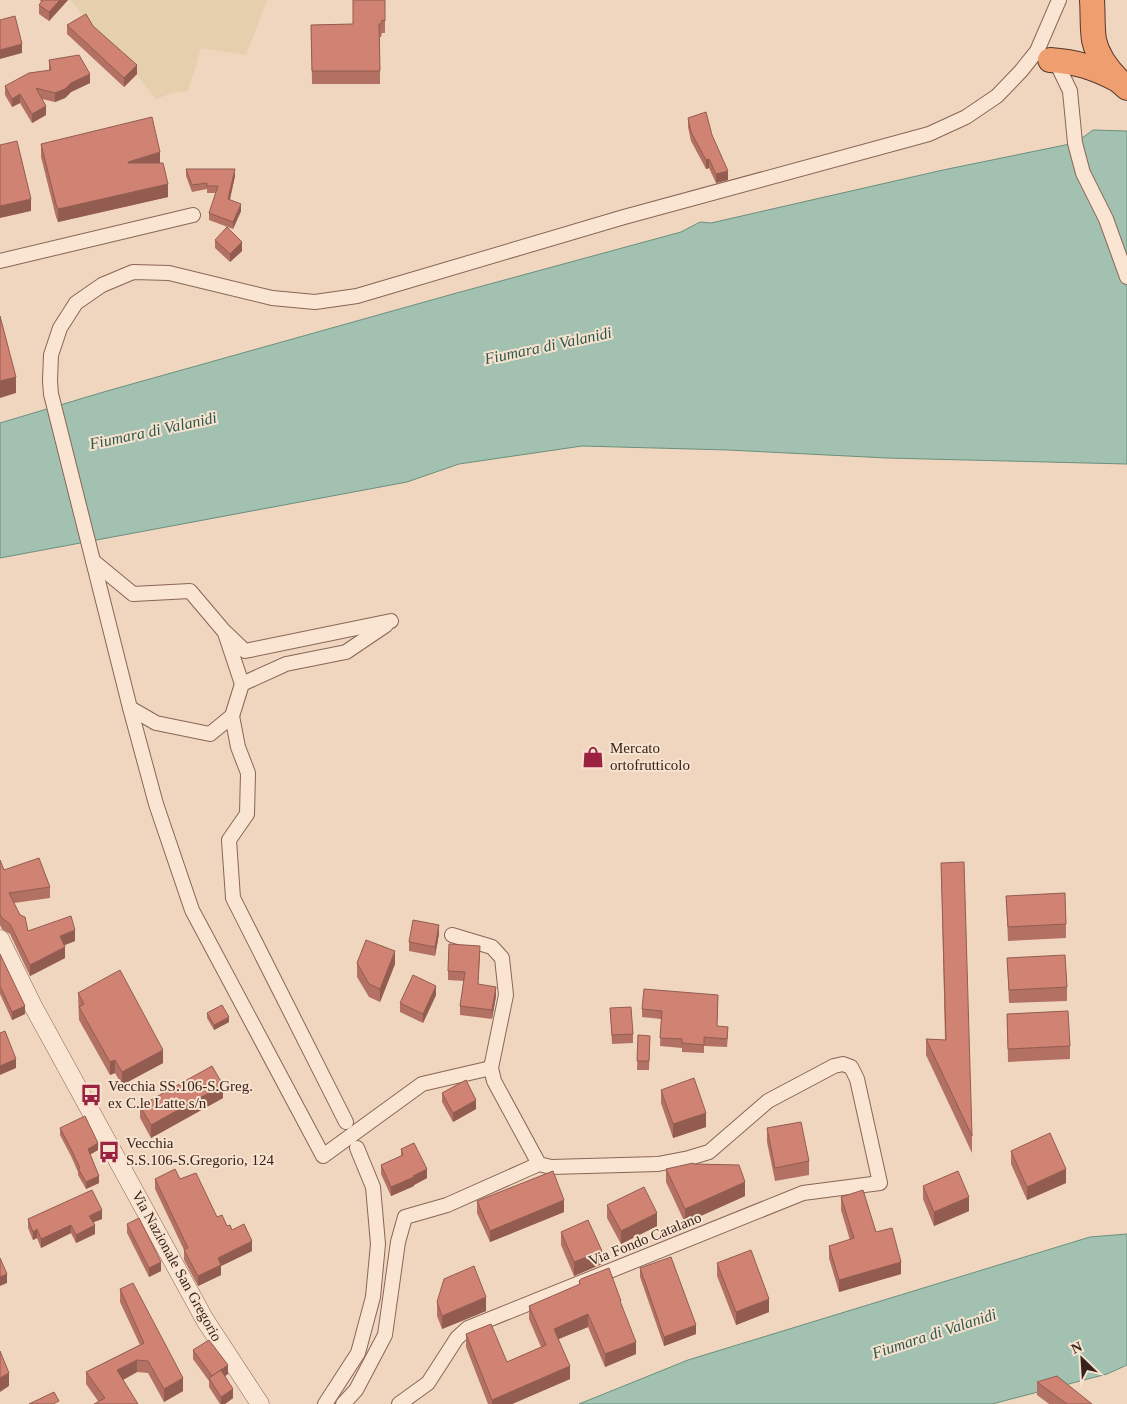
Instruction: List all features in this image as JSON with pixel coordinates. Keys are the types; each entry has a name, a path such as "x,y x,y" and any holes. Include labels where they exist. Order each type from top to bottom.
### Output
{"highway":[{"path":"1092,0 1094,41 1104,63 1122,84"},
{"path":"1043,56 1096,69 1122,84"}],"street":[{"path":"491,1068 422,1084 323,1156 192,910 156,804 51,394 51,355 60,328 76,303 102,285 133,272 169,273 272,298 315,302 357,296 624,217 929,134 966,117 998,96 1021,71 1043,56 1059,0"},
{"path":"1043,56 1060,68 1070,92 1075,143 1083,173 1106,219 1127,277"},
{"path":"0,261 193,215"},
{"path":"93,561 133,594 190,591 224,630 245,650 391,621 346,652 286,664 242,684"},
{"path":"224,630 242,684 232,716 238,747 248,773 247,814 229,840 233,898 346,1122"},
{"path":"130,708 156,723 210,734 232,716"},
{"path":"343,1404 356,1390 385,1335 398,1242 405,1217 446,1205 539,1164 494,1081 491,1068 506,995 502,958 492,946 452,935"},
{"name":"Via Nazionale San Gregorio","path":"0,938 33,1006 205,1320 260,1404"},
{"name":"Via Fondo Catalano","path":"399,1404 428,1383 457,1338 468,1328 803,1193 880,1183 857,1079 851,1067 843,1064 834,1066 768,1101 709,1152 658,1164 551,1167 539,1164"},
{"path":"325,1404 358,1353 373,1297 378,1244 373,1187 357,1148"}],"shaded area":[{"path":"70,0 267,0 246,55 201,48 188,91 172,93 156,99 137,74 95,39 78,9"}],"water":[{"name":"Fiumara di Valanidi","path":"1093,130 1127,131 1127,464 887,458 728,450 582,446 459,464 407,482 0,558 0,423 107,391 681,232 700,222 711,223 943,170 1075,143"},
{"name":"Fiumara di Valanidi","path":"1127,1234 1127,1365 1107,1374 992,1404 579,1404 688,1360 1090,1237"}],"building":[{"path":"43,0 60,0 49,12 39,5"},
{"path":"353,0 385,0 385,21 382,20 381,24 379,24 380,71 312,71 311,25 353,24"},
{"path":"86,14 93,26 137,65 124,78 67,25"},
{"path":"15,16 22,44 0,50 0,20"},
{"path":"79,55 90,74 55,93 36,88 46,106 32,114 20,94 12,99 5,86 29,73 51,70 49,60"},
{"path":"706,112 712,135 728,171 716,174 709,159 706,160 691,132 688,118"},
{"path":"152,117 160,152 128,163 163,163 168,184 58,209 41,144"},
{"path":"17,141 31,199 0,206 0,145"},
{"path":"186,169 235,169 228,199 241,204 233,222 209,213 218,186 207,186 207,183 192,185"},
{"path":"227,227 242,242 230,254 215,240"},
{"path":"0,316 16,377 0,381"},
{"path":"39,858 50,887 9,893 20,915 25,917 28,931 71,916 75,930 60,936 65,947 30,965 10,924 0,914 0,860 4,870"},
{"path":"964,862 972,1136 926,1039 946,1040 941,863"},
{"path":"1065,893 1066,924 1008,927 1006,896"},
{"path":"413,920 439,925 435,947 409,942"},
{"path":"366,940 395,951 380,989 369,984 357,963"},
{"path":"449,944 480,946 478,984 496,987 492,1010 460,1006 465,972 448,971"},
{"path":"0,954 25,1006 12,1012 0,986"},
{"path":"1065,955 1067,987 1009,990 1007,958"},
{"path":"120,970 163,1050 122,1072 115,1060 110,1062 79,1007 84,1004 78,993"},
{"path":"413,975 436,986 423,1014 400,1003"},
{"path":"644,989 718,995 717,1026 728,1027 727,1039 704,1037 704,1045 682,1043 682,1039 660,1038 662,1011 642,1009"},
{"path":"222,1005 229,1017 214,1025 207,1013"},
{"path":"631,1007 633,1034 612,1035 610,1008"},
{"path":"1068,1011 1070,1046 1008,1049 1007,1014"},
{"path":"5,1031 16,1059 0,1066 0,1033"},
{"path":"638,1035 650,1036 649,1061 637,1061"},
{"path":"212,1066 223,1085 151,1125 140,1106"},
{"path":"694,1078 706,1113 673,1124 661,1090"},
{"path":"466,1080 476,1100 453,1113 442,1093"},
{"path":"85,1116 98,1143 88,1149 99,1176 86,1182 60,1128"},
{"path":"801,1122 809,1161 775,1168 767,1128"},
{"path":"1050,1133 1066,1169 1027,1187 1011,1151"},
{"path":"414,1143 427,1169 391,1187 381,1165 403,1155 401,1149"},
{"path":"693,1163 739,1165 745,1182 685,1209 666,1169"},
{"path":"175,1169 180,1179 196,1173 217,1217 222,1215 227,1226 230,1225 232,1230 244,1224 252,1241 218,1258 221,1265 198,1276 184,1250 188,1248 155,1179"},
{"path":"553,1171 564,1200 490,1231 477,1201"},
{"path":"958,1171 969,1197 934,1212 923,1186"},
{"path":"644,1187 657,1213 621,1231 607,1205"},
{"path":"92,1190 102,1210 89,1216 95,1225 76,1235 71,1225 41,1239 37,1229 33,1232 28,1219"},
{"path":"863,1190 876,1232 892,1228 901,1262 839,1280 829,1246 854,1238 841,1197"},
{"path":"139,1218 161,1262 149,1268 127,1224"},
{"path":"588,1220 602,1251 574,1262 561,1232"},
{"path":"751,1250 769,1299 736,1312 717,1263"},
{"path":"671,1257 696,1325 664,1337 640,1268"},
{"path":"0,1258 7,1274 0,1277"},
{"path":"474,1266 486,1297 442,1316 437,1302 444,1279"},
{"path":"609,1268 636,1342 605,1354 588,1314 554,1329 570,1366 492,1400 466,1334 491,1324 507,1362 546,1345 529,1306 580,1284 579,1281 581,1279"},
{"path":"133,1283 183,1378 164,1389 148,1361 137,1360 117,1370 138,1404 94,1404 105,1398 86,1372 144,1343 120,1289"},
{"path":"209,1340 228,1365 212,1376 193,1350"},
{"path":"0,1351 9,1373 0,1378"},
{"path":"221,1370 233,1389 221,1397 209,1378"},
{"path":"1057,1376 1092,1404 1067,1404 1037,1382"},
{"path":"54,1392 59,1401 53,1404 29,1404"}],"place":[{"name":"Mercato ortofrutticolo","path":"593,757"},
{"name":"Vecchia SS.106-S.Greg. ex C.le Latte s/n","path":"91,1095"},
{"name":"Vecchia S.S.106-S.Gregorio, 124","path":"109,1152"}]}
